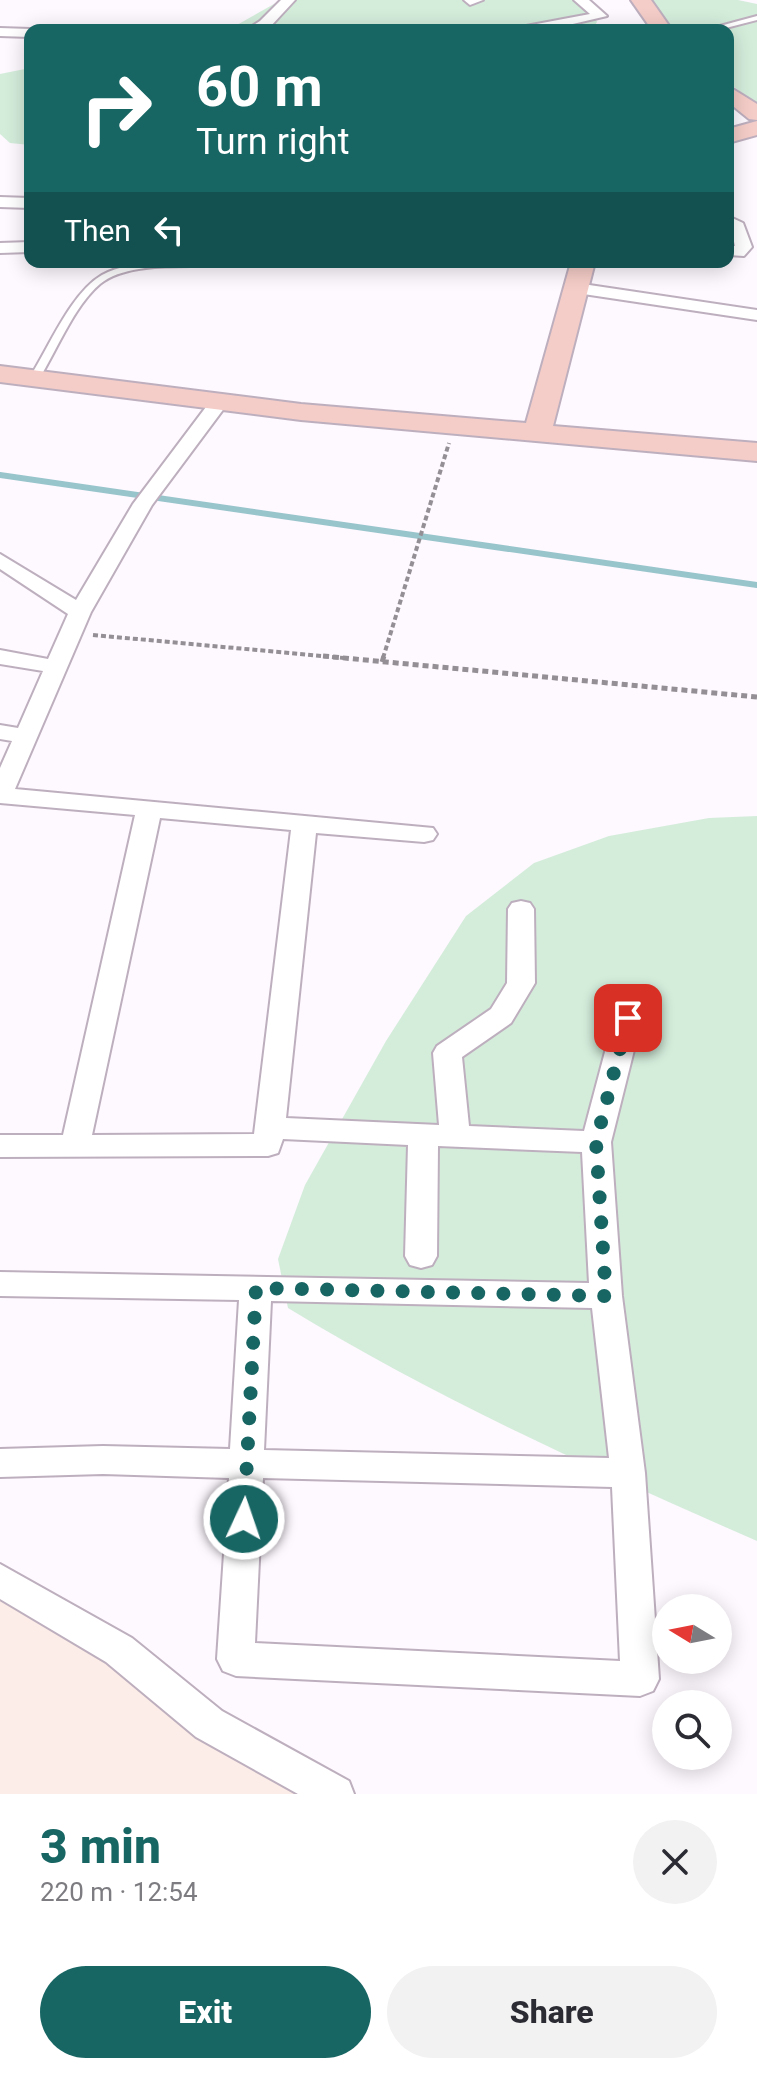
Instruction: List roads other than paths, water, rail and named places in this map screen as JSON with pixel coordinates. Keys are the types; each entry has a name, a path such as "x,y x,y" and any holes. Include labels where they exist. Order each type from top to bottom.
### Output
{"street":[{"path":"265,24 288,0"},
{"path":"470,1 476,0"},
{"path":"562,24 599,18 600,14 582,0"},
{"path":"641,0 658,24"},
{"path":"0,32 24,33"},
{"path":"734,97 757,114"},
{"path":"734,134 757,128"},
{"path":"3,202 24,203"},
{"path":"3,202 24,214"},
{"path":"734,223 744,247 734,251"},
{"path":"0,248 24,247"},
{"path":"537,433 580,275 757,315"},
{"path":"0,374 219,403 757,452"},
{"path":"219,403 143,504 76,623 0,795 424,834"},
{"path":"0,560 76,623"},
{"path":"0,657 57,667"},
{"path":"0,732 26,737"},
{"path":"75,1146 149,810"},
{"path":"0,1146 268,1145 304,824"},
{"path":"421,1256 439,1137 447,1053 501,1016 521,983 521,909"},
{"path":"256,1288 236,1659 640,1679 628,1473 606,1296 596,1142 628,1018"},
{"path":"272,1128 596,1142"},
{"path":"0,1284 606,1296"},
{"path":"0,1463 103,1460 628,1473"},
{"path":"0,1580 119,1650 209,1724 335,1794"}],"lane":[{"path":"733,24 757,18"},
{"path":"35,377 90,291 108,275 144,268"}],"waterway":[{"path":"0,475 757,585"}]}
